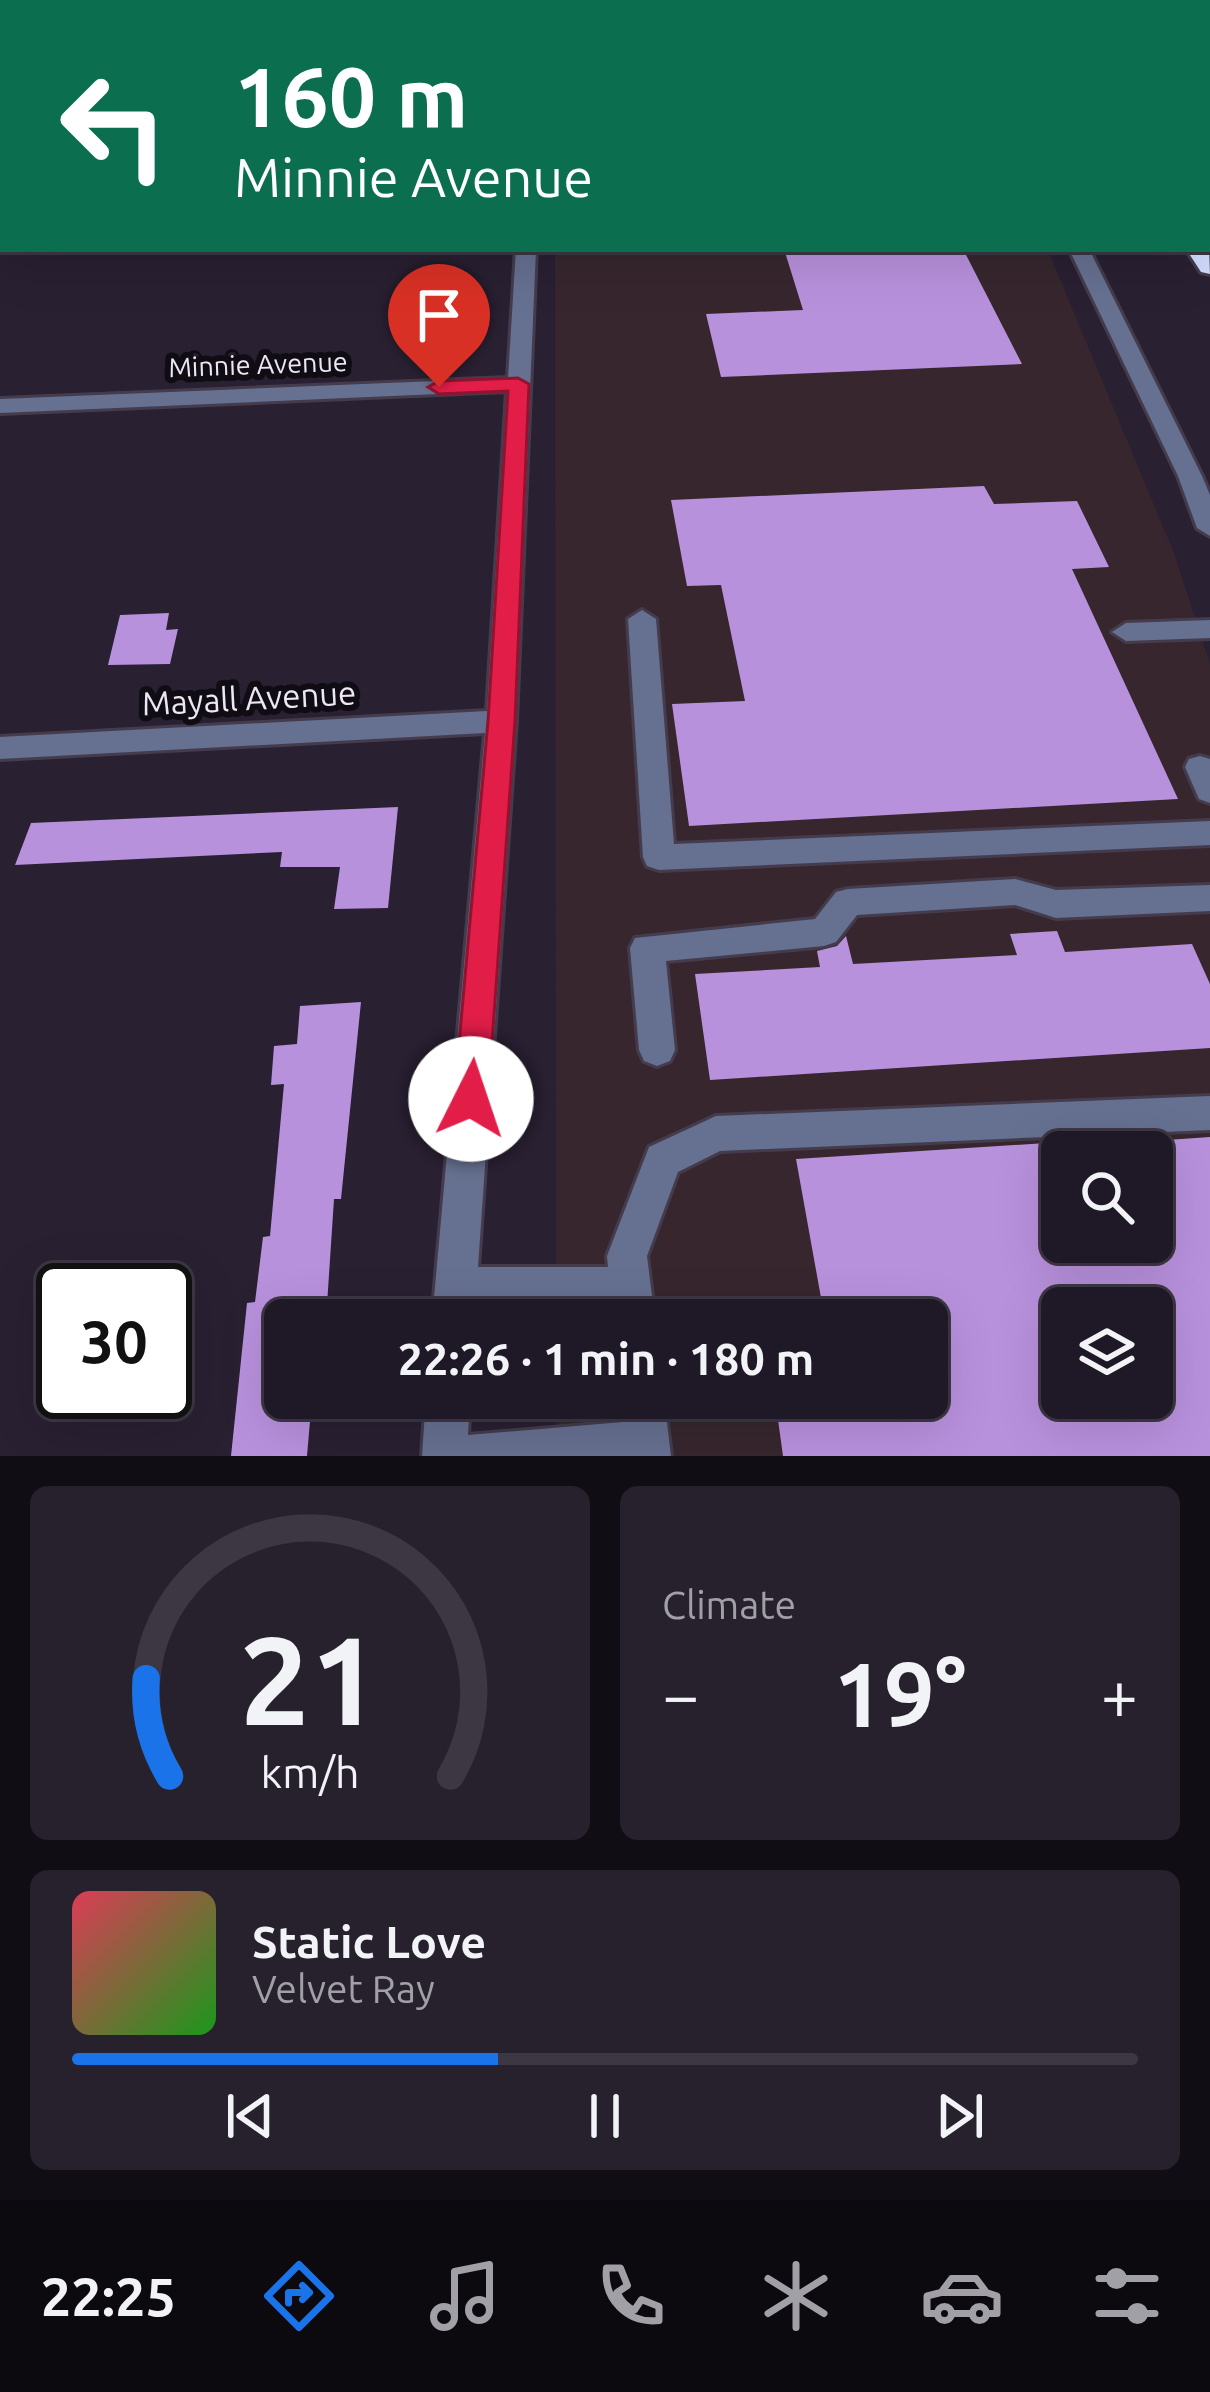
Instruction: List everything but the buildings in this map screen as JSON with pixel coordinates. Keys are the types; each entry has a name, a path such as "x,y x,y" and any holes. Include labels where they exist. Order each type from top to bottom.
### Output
{"street":[{"path":"0,90 0,108"},
{"path":"454,1299 502,721 526,252"},
{"path":"1080,252 1190,476 1210,528"},
{"name":"Minnie Avenue","path":"0,406 518,384"},
{"path":"641,619 659,857 1210,832"},
{"path":"1126,632 1210,629"},
{"name":"Mayall Avenue","path":"0,748 502,721"},
{"path":"657,1050 647,948 824,932 848,902 1015,892 1056,904 1210,898"},
{"path":"631,1299 627,1256 663,1160 716,1134 1210,1113"},
{"path":"444,1456 447,1419"},
{"path":"470,1456 646,1432"}],"shaded area":[{"path":"555,252 1048,252 1174,553 1210,664 1210,1456 557,1456 557,1419 948,1419 948,1299 556,1299"}],"route":[{"path":"439,387 518,384 502,721 471,1099"}]}
